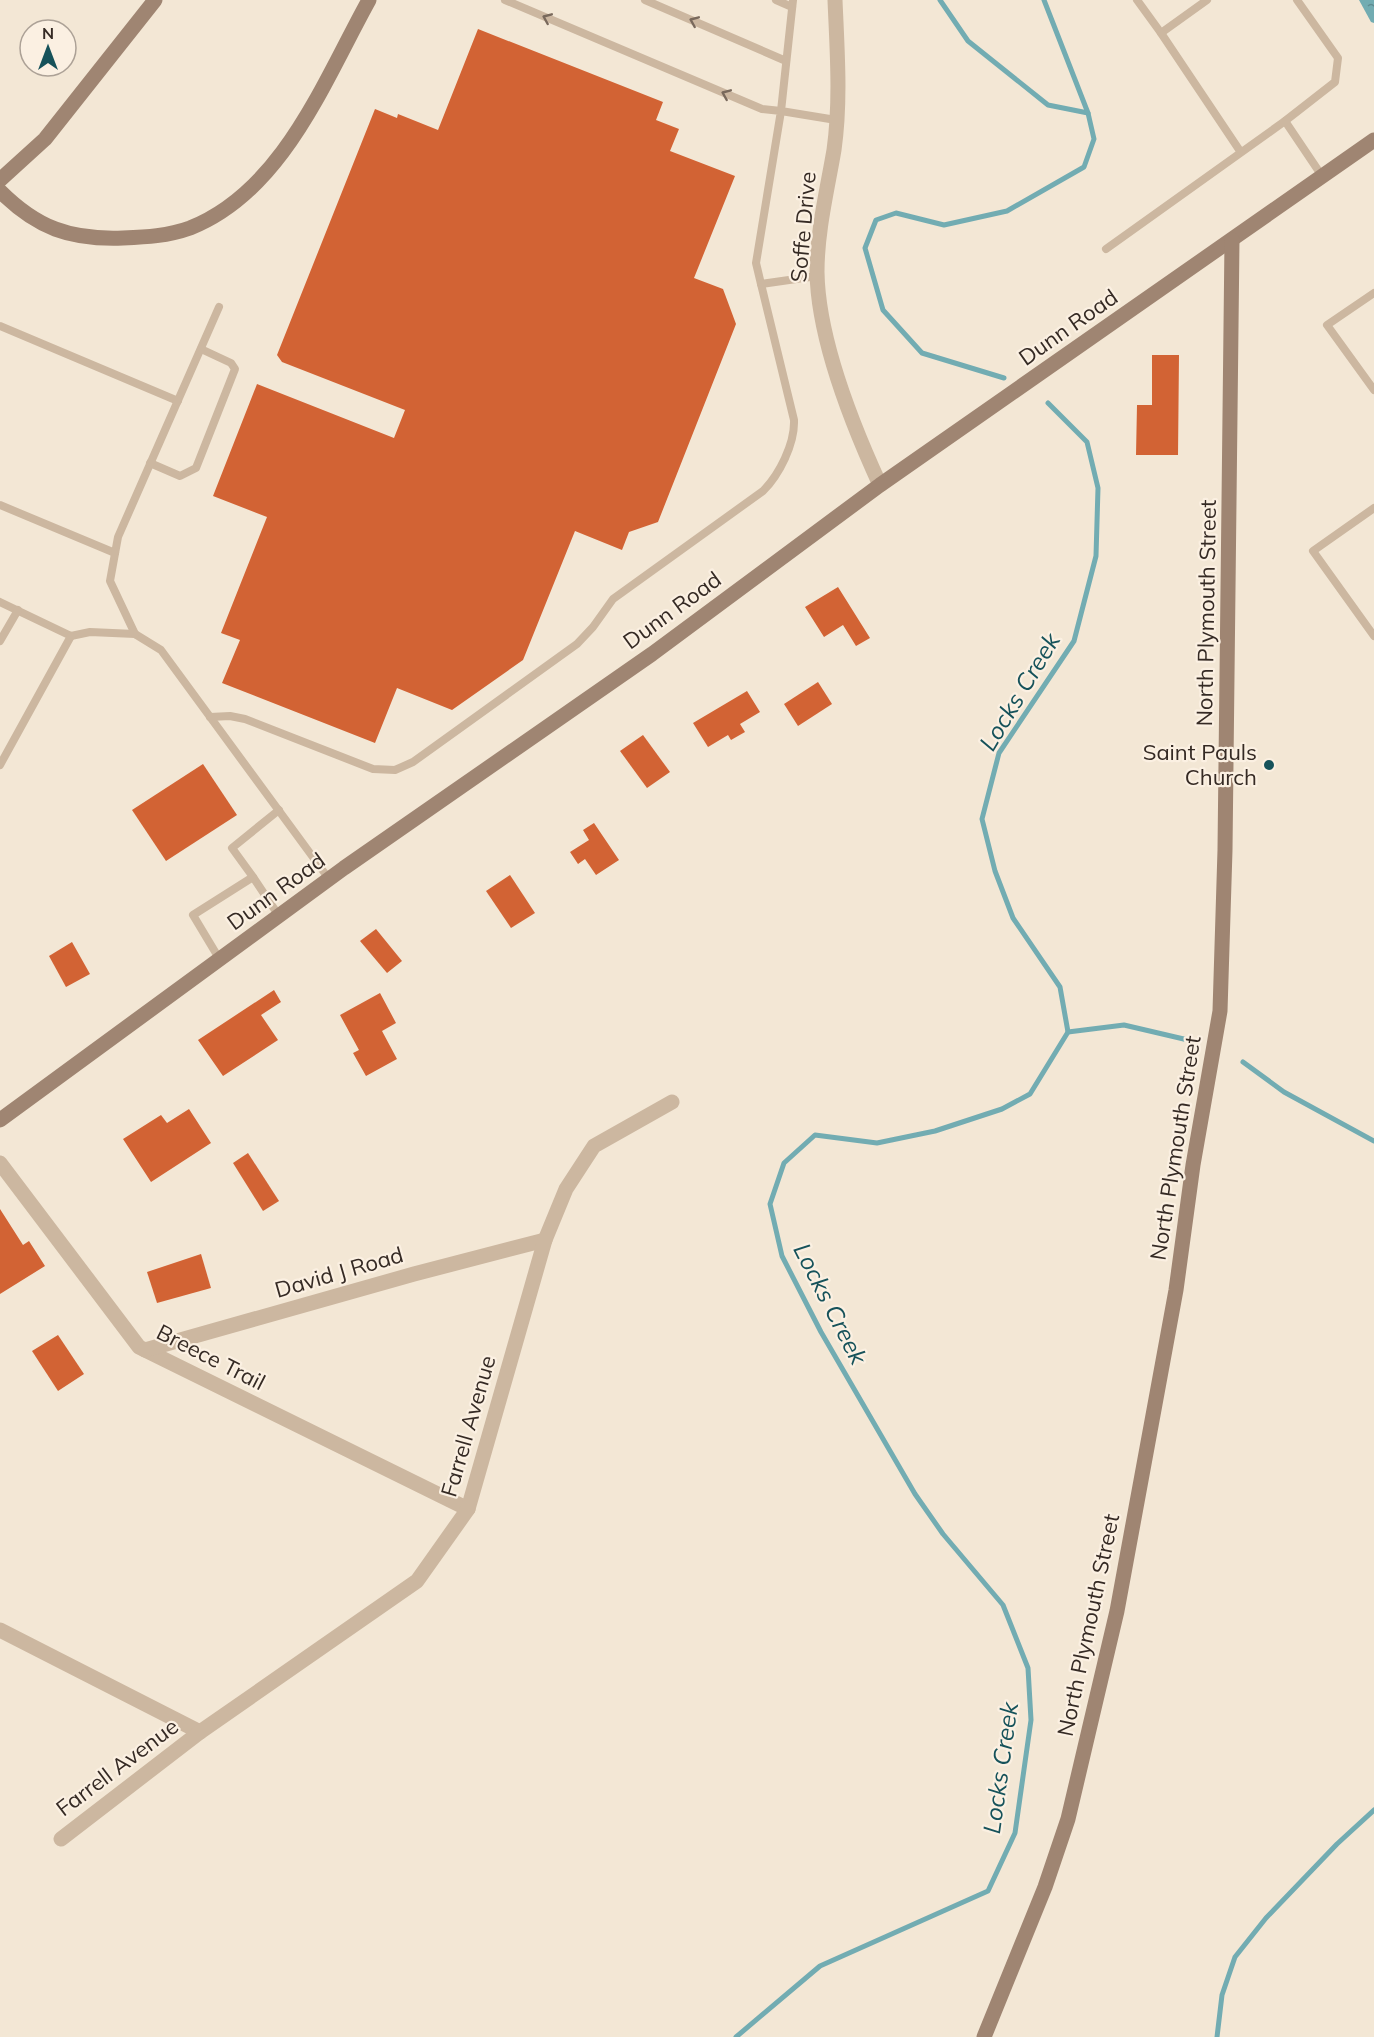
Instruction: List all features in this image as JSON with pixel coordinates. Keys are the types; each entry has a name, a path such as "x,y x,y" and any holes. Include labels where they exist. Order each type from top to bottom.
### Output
{"main road":[{"path":"0,180 45,139 155,0"},
{"path":"0,191 35,222 63,232 100,238 160,236 190,228 235,204 267,170 303,123 369,0"},
{"name":"Dunn Road","path":"0,1120 329,879 652,654 880,485 1374,140"},
{"name":"North Plymouth Street","path":"984,2037 1045,1887 1068,1819 1117,1611 1176,1290 1193,1165 1220,1011 1225,861 1232,240"}],"street":[{"name":"Soffe Drive","path":"835,0 838,77 836,120 834,149 823,208 817,276 819,301 836,370 857,435 880,485"},
{"name":"Farrell Avenue","path":"61,1839 200,1732 417,1581 468,1509 545,1240 566,1188 594,1146 672,1102"},
{"name":"Breece Trail","path":"0,1163 139,1347 468,1509"},
{"name":"David J Road","path":"145,1350 414,1274 545,1240"},
{"name":"Farrell Avenue","path":"0,1630 200,1732"}],"lane":[{"path":"505,0 762,110 836,120"},
{"path":"645,0 786,61"},
{"path":"210,717 230,716 245,719 374,769 395,770 413,762 577,644 594,627 613,599 763,491 777,475 794,429 794,420 756,263 781,111 793,4 776,0"},
{"path":"1137,0 1240,151"},
{"path":"1161,33 1207,0"},
{"path":"1106,249 1285,121 1335,82 1338,58 1297,0"},
{"path":"1285,121 1322,176"},
{"path":"761,284 817,276"},
{"path":"1374,292 1328,325 1374,390"},
{"path":"135,634 110,581 118,537 219,307"},
{"path":"0,326 178,401"},
{"path":"150,463 180,476 196,468 235,369 231,363 201,350"},
{"path":"0,505 115,553"},
{"path":"1374,508 1313,551 1374,636"},
{"path":"0,602 71,636 90,632 135,634 161,650 329,879"},
{"path":"0,641 18,610"},
{"path":"0,765 71,636"},
{"path":"279,810 232,848 279,916"},
{"path":"220,960 193,915 253,877"}],"water":[{"path":"1359,0 1374,0 1374,23 1371,22"}],"building":[{"path":"478,29 663,102 656,120 679,129 670,151 735,176 694,278 723,289 736,324 658,522 629,532 622,550 575,531 523,660 452,710 397,688 375,743 222,683 240,640 221,633 267,517 213,496 257,384 394,438 405,410 282,362 277,355 375,109 397,118 398,114 438,130"},
{"path":"1152,355 1179,355 1178,455 1136,455 1137,405 1152,405"},
{"path":"838,587 870,638 856,646 843,625 824,637 805,607"},
{"path":"818,682 832,704 798,726 784,704"},
{"path":"747,691 760,712 740,724 745,732 731,740 728,735 708,747 693,723"},
{"path":"643,735 670,772 647,788 620,751"},
{"path":"203,764 237,815 166,861 132,810"},
{"path":"594,823 619,860 596,875 585,859 578,864 570,852 589,840 583,830"},
{"path":"510,875 535,913 511,928 486,891"},
{"path":"376,929 402,961 387,973 360,941"},
{"path":"72,942 90,974 66,987 49,956"},
{"path":"274,990 281,1002 261,1015 278,1040 223,1076 198,1040"},
{"path":"380,993 396,1023 382,1031 397,1059 366,1076 353,1053 359,1050 340,1015"},
{"path":"189,1109 211,1143 151,1182 123,1139 161,1115 167,1123"},
{"path":"248,1153 279,1201 263,1211 233,1163"},
{"path":"0,1209 23,1245 29,1241 45,1266 0,1294"},
{"path":"201,1254 211,1288 157,1303 147,1272"},
{"path":"58,1335 84,1374 58,1391 32,1351"}],"waterway":[{"name":"Locks Creek","path":"940,0 968,41 1048,105 1088,113 1094,139 1084,167 1007,211 944,225 896,213 876,220 865,248 883,310 922,353 1004,378"},
{"path":"1044,0 1088,113"},
{"name":"Locks Creek","path":"736,2037 820,1966 988,1891 1015,1833 1031,1720 1028,1668 1003,1605 943,1534 915,1494 821,1332 782,1256 770,1204 784,1163 815,1135 877,1143 935,1131 1002,1109 1030,1094 1068,1032 1060,987 1013,918 995,871 982,819 999,753 1074,641 1096,556 1098,488 1087,442 1048,403"},
{"path":"1068,1032 1124,1025 1188,1040"},
{"path":"1243,1062 1284,1092 1374,1141"},
{"path":"1217,2037 1222,1995 1235,1957 1266,1918 1337,1844 1374,1810"}],"place":[{"name":"Saint Pauls Church","path":"1269,765"}]}
